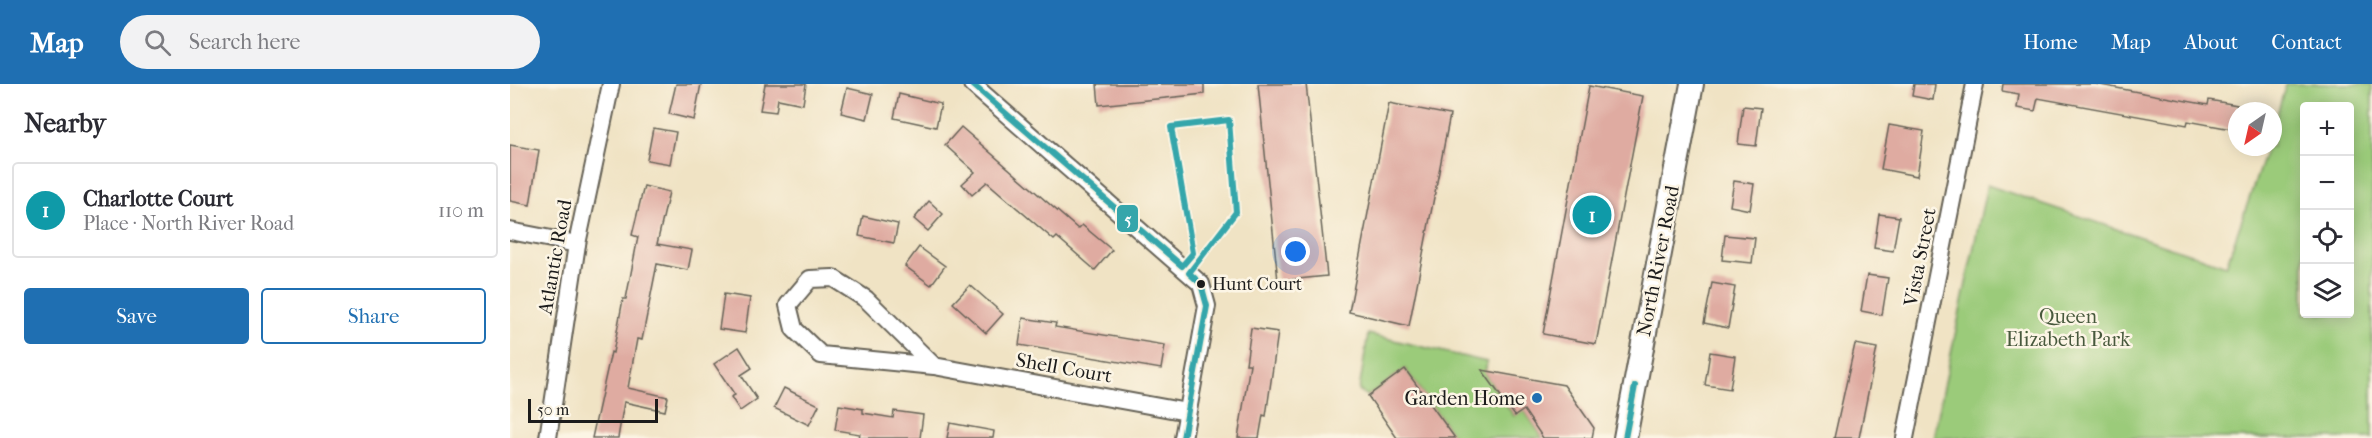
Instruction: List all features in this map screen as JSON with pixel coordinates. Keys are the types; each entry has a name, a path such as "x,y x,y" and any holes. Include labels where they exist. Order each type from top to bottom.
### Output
{"main road":[{"name":"North River Road","path":"1625,438 1692,84"}],"street":[{"name":"Atlantic Road","path":"548,438 577,244 611,84"},
{"path":"972,84 1201,284 1207,306 1183,438"},
{"name":"Vista Street","path":"1905,438 1975,84"},
{"path":"510,231 577,244"},
{"name":"Shell Court","path":"934,366 866,299 833,278 810,279 788,305 794,329 821,356 934,366 1187,412"}],"green space":[{"name":"Queen Elizabeth Park","path":"2286,84 2372,84 2372,438 1933,438 1987,185 2226,266 2264,156 2282,156 2281,102"},
{"path":"1368,334 1487,362 1485,374 1514,416 1524,410 1543,438 1455,438 1405,369 1368,396 1359,391"}],"building":[{"path":"676,84 701,84 694,120 669,114"},
{"path":"765,84 806,84 803,104 778,99 776,112 760,110"},
{"path":"1097,84 1204,84 1204,94 1099,105"},
{"path":"1258,84 1306,84 1327,276 1278,281"},
{"path":"1914,84 1935,84 1933,100 1912,96"},
{"path":"2003,84 2095,84 2208,105 2209,100 2228,103 2228,128 2188,121 2187,125 2038,98 2035,111 2017,108 2019,94 2002,91"},
{"path":"1589,86 1643,96 1596,344 1543,334"},
{"path":"847,88 873,94 867,119 841,113"},
{"path":"899,94 941,104 936,127 894,118"},
{"path":"1389,103 1450,115 1409,326 1349,312"},
{"path":"1743,106 1761,108 1756,146 1738,144"},
{"path":"1889,125 1924,131 1917,176 1881,169"},
{"path":"961,127 1078,229 1082,225 1112,250 1095,270 1057,237 1054,240 987,182 972,195 962,184 975,172 945,145"},
{"path":"653,128 676,132 670,164 647,160"},
{"path":"510,145 539,150 530,205 510,201"},
{"path":"1734,181 1754,184 1750,210 1730,206"},
{"path":"644,186 669,192 657,244 692,250 688,270 657,264 642,340 637,339 628,388 668,397 665,411 624,402 618,438 592,438 611,352 613,353 623,299 626,299 638,237 632,235"},
{"path":"929,201 943,214 928,231 914,219"},
{"path":"1879,214 1899,217 1893,251 1874,248"},
{"path":"863,216 898,224 894,243 859,236"},
{"path":"1725,235 1755,238 1752,263 1722,260"},
{"path":"919,247 945,266 931,285 905,266"},
{"path":"1867,275 1888,278 1882,315 1861,311"},
{"path":"1712,283 1735,287 1728,328 1704,323"},
{"path":"970,285 1003,314 986,333 953,303"},
{"path":"724,294 750,298 745,333 719,329"},
{"path":"1023,318 1056,323 1055,327 1165,345 1161,369 1019,345"},
{"path":"1251,328 1278,332 1266,416 1263,415 1259,438 1238,438 1250,364 1246,364"},
{"path":"1855,344 1877,348 1859,438 1834,438"},
{"path":"739,347 752,368 741,375 757,399 740,411 731,397 735,395 714,364"},
{"path":"1710,352 1735,356 1730,389 1705,385"},
{"name":"Garden Home","path":"1405,369 1455,438 1397,438 1368,396"},
{"name":"Garden Home","path":"1482,370 1564,385 1594,428 1592,438 1543,438 1524,410 1515,416"},
{"path":"784,388 819,405 809,425 774,408"},
{"path":"839,405 863,409 863,413 893,418 894,411 923,415 920,438 859,438 860,434 835,430"},
{"path":"950,423 994,431 993,438 947,438"}],"transit line":[{"name":"5","path":"972,84 1182,266 1193,253 1171,127 1229,120 1236,212 1189,273 1201,284 1207,306 1183,438"},
{"name":"5","path":"1625,438 1635,386"}],"place":[{"name":"Charlotte Court","path":"1592,215"},
{"name":"Hunt Court","path":"1201,284"},
{"name":"Garden Home","path":"1537,398"}]}
